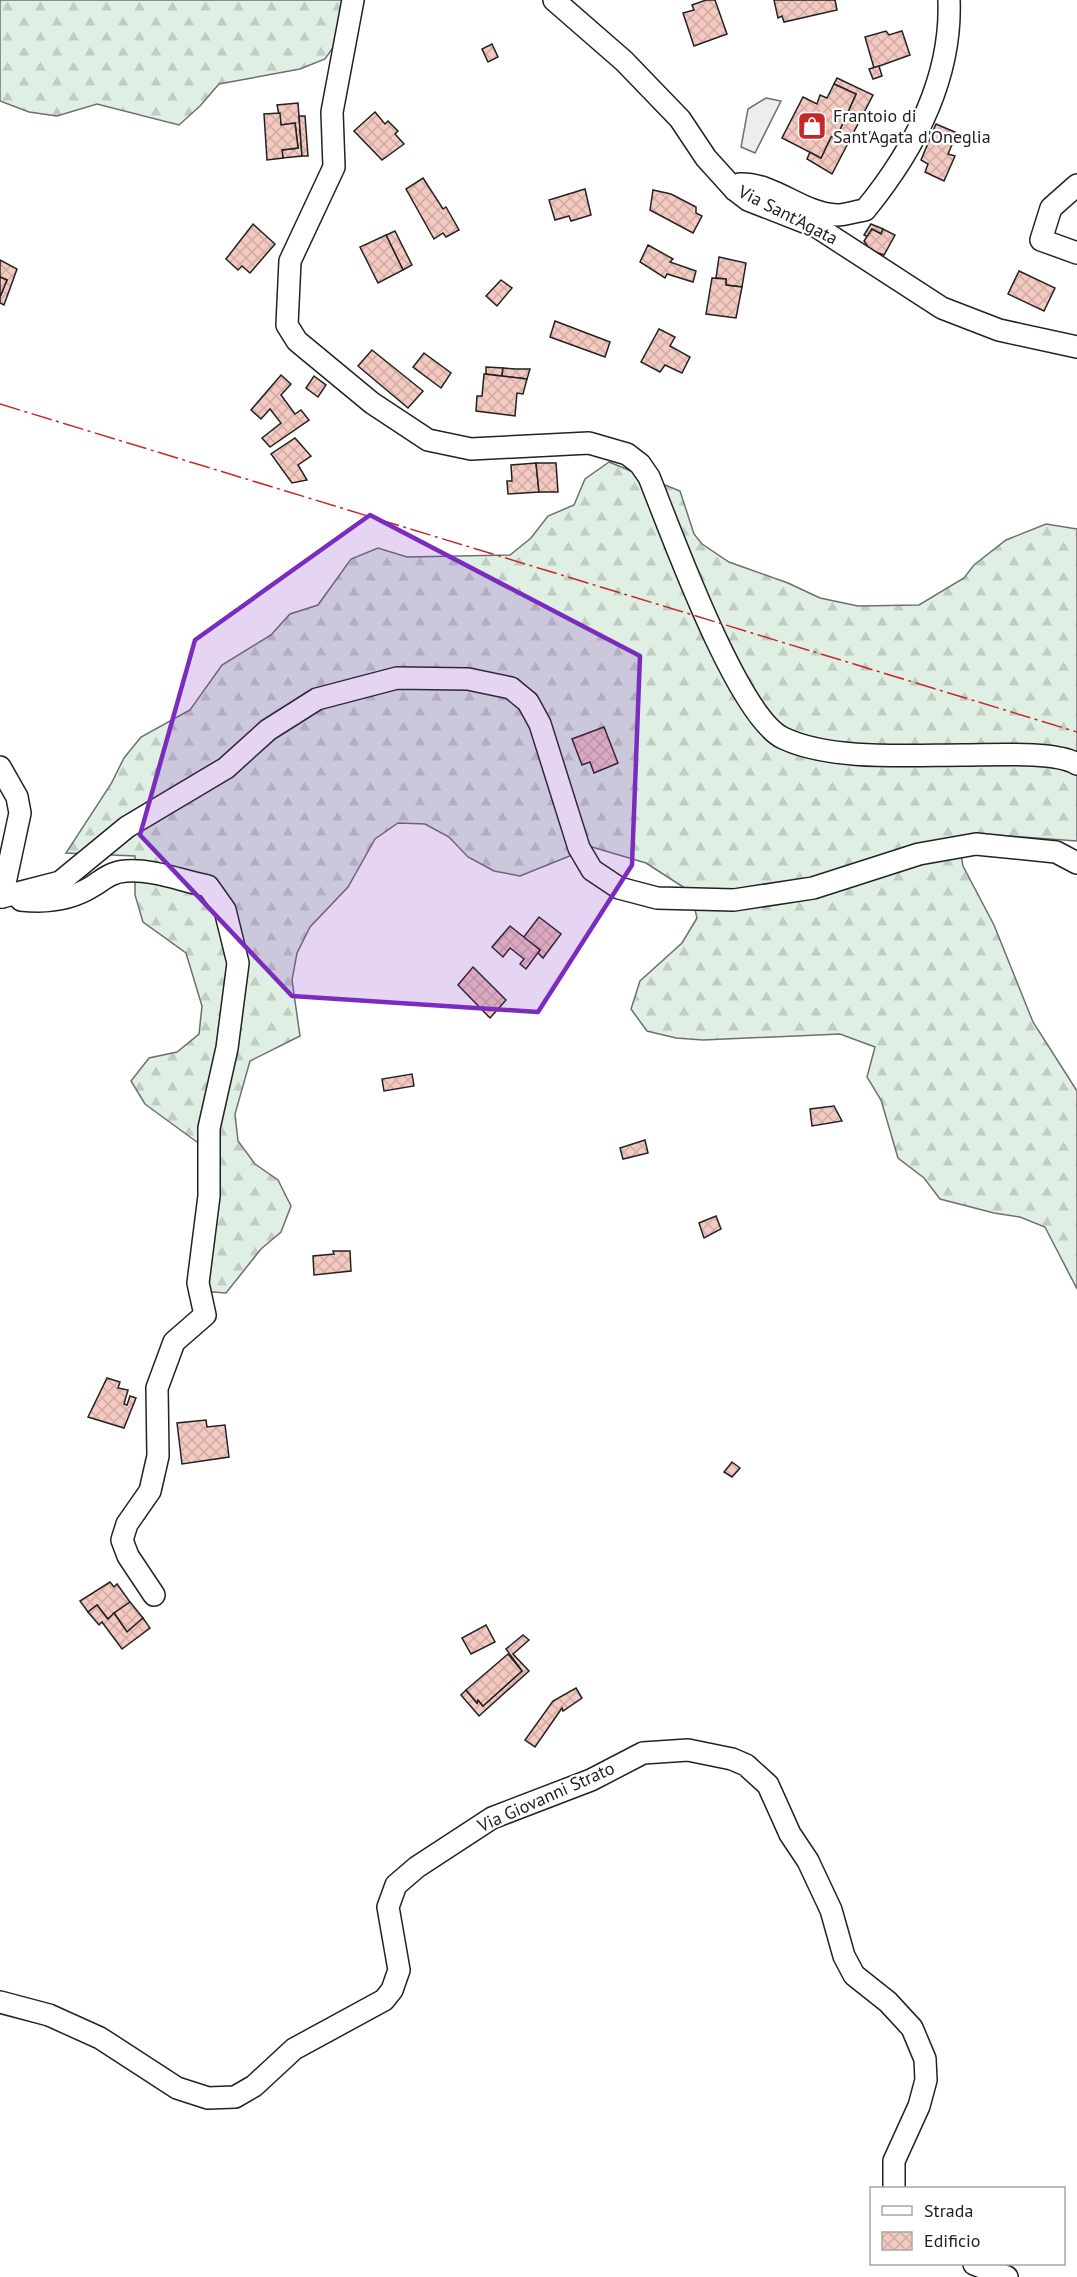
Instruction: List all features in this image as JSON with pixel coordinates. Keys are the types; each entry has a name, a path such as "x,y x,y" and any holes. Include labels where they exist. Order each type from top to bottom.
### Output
{"street":[{"path":"353,0 332,112 334,167 290,261 287,325 297,340 372,403 428,440 471,449 589,443 627,454 640,464 649,477 702,612 758,715 782,738 826,750 870,754 1033,756 1077,764"},
{"name":"Via Sant'Agata","path":"554,0 624,61 680,119 706,158 735,190 748,200 817,227 942,308 999,330 1077,347"},
{"path":"735,190 740,184 757,183 799,204 836,215 865,210 893,176 923,122 940,79 948,44 950,0"},
{"path":"1077,184 1051,208 1041,240 1077,253"},
{"path":"1,897 60,882 127,827 226,768 268,730 317,699 397,678 468,679 511,688 528,702 540,724 579,848 592,870 619,888 657,898 734,900 813,888 918,854 976,844 1056,852 1077,862"},
{"path":"0,767 17,797 20,813 1,897"},
{"path":"1,897 34,901 68,899 108,875 125,871 149,872 208,886 225,910 238,963 227,1048 209,1128 209,1196 198,1282 206,1315 174,1342 157,1388 158,1456 150,1491 127,1524 122,1540 128,1556 154,1595"},
{"name":"Via Giovanni Strato","path":"0,2002 49,2015 100,2038 177,2088 208,2098 234,2097 255,2086 294,2049 384,2000 392,1990 399,1970 388,1907 396,1885 417,1867 492,1818 591,1780 643,1753 688,1750 732,1759 746,1765 768,1785 790,1834 808,1861 831,1910 844,1956 854,1975 888,2002 912,2028 925,2059 926,2080 918,2106 894,2161 894,2187"},
{"path":"977,2265 1007,2277"}],"highlighted area":[{"path":"370,515 640,656 632,865 538,1012 292,996 140,835 195,640"}],"green space":[{"path":"0,0 351,0 342,35 325,59 300,69 219,84 179,125 97,104 57,116 29,112 0,101"},
{"path":"609,462 680,491 694,534 702,544 729,562 788,583 820,598 858,606 919,605 964,578 974,565 1006,540 1046,524 1077,529 1077,841 995,835 961,855 963,866 994,925 1033,1022 1077,1091 1077,1289 1045,1227 1020,1217 994,1213 940,1199 924,1178 898,1158 881,1100 867,1077 875,1047 840,1034 703,1040 676,1038 647,1031 631,1009 640,981 682,943 697,918 691,892 646,863 592,847 520,876 494,871 468,857 449,837 425,824 398,823 375,839 348,887 310,927 297,953 292,980 300,1036 250,1061 235,1114 238,1141 255,1164 278,1180 291,1206 281,1232 261,1249 226,1293 200,1291 216,1156 145,1104 131,1081 149,1058 177,1052 199,1034 202,1006 186,953 143,922 135,895 135,856 66,853 111,784 124,758 141,737 190,710 222,665 271,635 290,614 318,605 351,559 378,548 407,557 510,555 531,538 548,516 574,505 585,479"}],"shaded area":[{"path":"766,98 781,101 755,153 741,147 748,109"}],"building":[{"path":"706,0 715,0 727,34 694,46 683,13 694,10 692,5"},
{"path":"774,0 835,0 837,10 784,22 782,16 778,18"},
{"path":"886,31 889,35 902,31 910,55 874,68 865,37"},
{"path":"492,44 498,57 488,62 482,49"},
{"path":"879,66 882,76 873,79 869,69"},
{"path":"837,78 873,95 832,174 807,159 810,152 821,158 831,137 838,134 856,94 834,84"},
{"path":"834,84 856,94 838,134 831,137 821,158 782,138 803,97 817,104 820,95 827,98"},
{"path":"298,103 302,156 283,158 282,150 298,148 295,123 281,125 277,105"},
{"path":"375,112 385,124 388,121 398,131 395,134 404,144 382,160 354,131"},
{"path":"280,113 281,125 295,123 298,148 282,150 283,158 267,160 264,114"},
{"path":"299,116 305,116 308,156 302,156"},
{"path":"936,124 957,133 948,154 955,156 944,181 925,172 928,164 921,160"},
{"path":"423,178 443,209 446,207 459,230 446,237 443,233 434,239 406,189"},
{"path":"585,189 591,215 571,221 569,216 555,220 549,200"},
{"path":"653,190 671,194 696,207 696,213 702,216 693,233 650,210"},
{"path":"253,224 275,244 250,273 242,266 238,270 226,259"},
{"path":"871,224 883,229 881,234 872,229 868,237 864,235"},
{"path":"872,229 881,234 883,229 895,235 884,255 870,250 864,241"},
{"path":"395,231 412,265 403,270 386,235"},
{"path":"386,235 403,270 378,283 360,247"},
{"path":"648,245 673,259 670,262 696,271 693,282 667,274 665,278 640,262"},
{"path":"719,257 746,263 742,287 726,285 726,279 716,278"},
{"path":"0,260 17,269 4,305 0,303 0,297 7,280 0,277"},
{"path":"1019,271 1055,288 1044,311 1008,294"},
{"path":"0,277 7,280 0,297"},
{"path":"712,278 726,279 726,285 742,287 736,318 706,314"},
{"path":"501,280 512,288 497,306 486,296"},
{"path":"555,321 610,342 605,357 550,337"},
{"path":"659,329 675,337 670,346 690,357 682,373 665,365 660,372 641,362"},
{"path":"372,350 423,391 408,408 358,366"},
{"path":"424,353 451,373 441,388 413,367"},
{"path":"486,367 503,368 502,376 486,374"},
{"path":"503,368 530,369 527,379 502,376"},
{"path":"484,374 527,379 523,394 517,393 515,416 476,411 477,396 482,396"},
{"path":"281,375 291,384 281,395 295,414 301,410 309,420 270,447 262,438 281,423 270,409 261,419 251,410"},
{"path":"314,376 326,385 318,397 306,388"},
{"path":"295,438 311,456 298,465 307,480 292,483 271,454"},
{"path":"536,463 539,492 508,494 507,481 512,481 511,465"},
{"path":"536,463 556,463 558,492 539,492"},
{"path":"604,727 618,763 594,773 590,762 582,765 572,739"},
{"path":"539,917 561,934 543,958 538,953 540,950 523,938"},
{"path":"510,926 540,950 526,969 520,964 524,959 510,948 503,957 492,947"},
{"path":"473,967 506,1000 490,1018 458,985"},
{"path":"412,1074 414,1086 384,1091 382,1079"},
{"path":"834,1106 842,1121 812,1126 810,1109"},
{"path":"645,1140 648,1153 623,1159 620,1148"},
{"path":"716,1216 721,1229 704,1238 699,1223"},
{"path":"333,1251 350,1251 351,1271 314,1275 313,1256 334,1254"},
{"path":"107,1378 120,1382 118,1388 128,1390 124,1404 127,1405 130,1396 136,1398 124,1428 88,1417"},
{"path":"206,1420 207,1427 225,1425 229,1457 182,1464 177,1423"},
{"path":"732,1462 740,1468 732,1477 724,1472"},
{"path":"110,1582 114,1587 117,1584 130,1602 108,1619 97,1605 88,1612 80,1601"},
{"path":"130,1602 143,1618 127,1632 114,1613"},
{"path":"97,1605 108,1619 114,1613 127,1632 143,1618 150,1628 122,1649 102,1622 99,1625 88,1612"},
{"path":"486,1625 495,1642 471,1654 462,1638"},
{"path":"523,1635 529,1640 513,1654 529,1671 479,1716 461,1695 466,1690 477,1703 478,1700 483,1706 522,1671 506,1649"},
{"path":"508,1654 522,1671 483,1706 478,1700 477,1703 466,1690"},
{"path":"576,1688 582,1698 563,1711 562,1708 535,1747 525,1740 553,1701"}],"power":[{"path":"0,404 1077,732"}],"place":[{"name":"Frantoio di Sant'Agata d'Oneglia","path":"812,126"}]}
